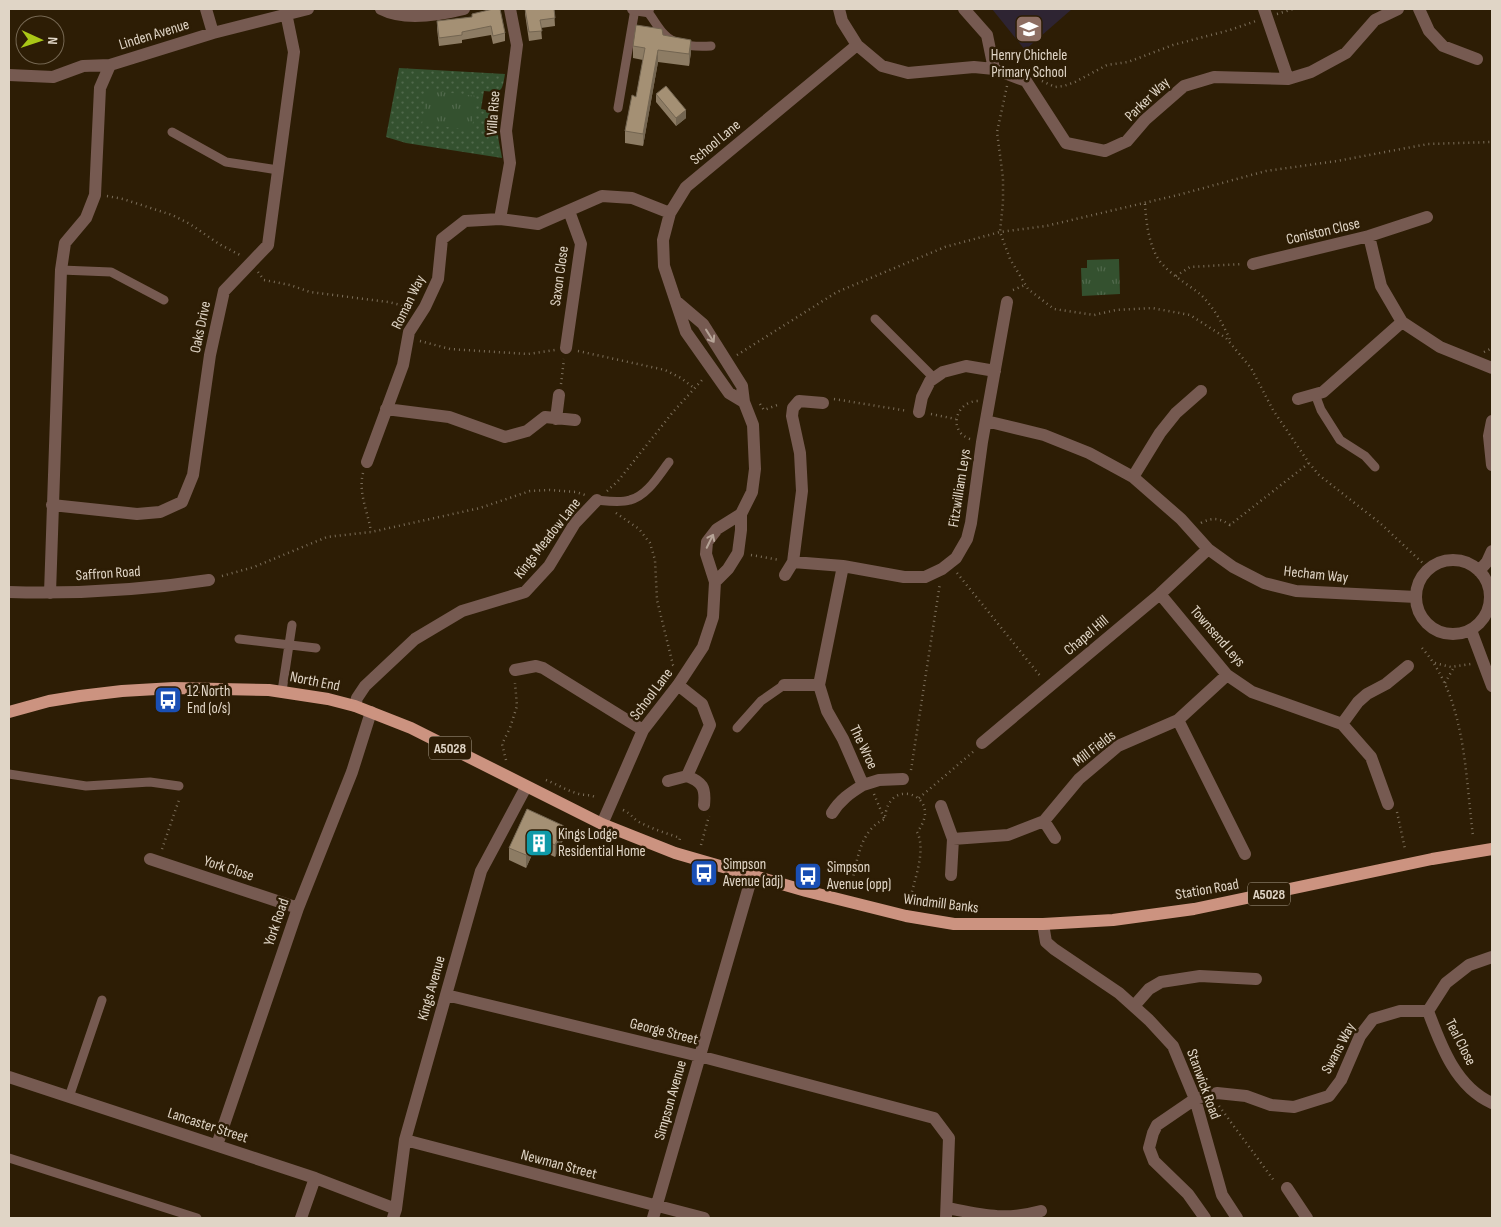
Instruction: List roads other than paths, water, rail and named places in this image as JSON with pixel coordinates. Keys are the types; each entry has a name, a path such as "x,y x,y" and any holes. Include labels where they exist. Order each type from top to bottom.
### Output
{"main road":[{"name":"North End","path":"9,712 50,701 122,691 174,688 282,691 328,699 371,712 411,728 526,786"},
{"name":"Windmill Banks","path":"526,786 602,824 675,853 752,876 906,916 954,924 1043,924"},
{"name":"Station Road","path":"1043,924 1112,920 1194,909 1423,861 1492,849"}],"street":[{"path":"206,9 213,33"},
{"name":"Linden Avenue","path":"9,75 53,77 84,66 110,66 213,33 286,13 308,9"},
{"path":"381,9 387,12 414,16 441,15 464,9"},
{"name":"Villa Rise","path":"500,219 510,163 506,131 517,45 510,9"},
{"path":"839,9 842,21 857,45 882,66 908,73 974,67 994,69 987,35 964,9"},
{"name":"Parker Way","path":"994,69 1026,81 1066,143 1105,151 1127,141 1146,120 1184,86 1214,77 1288,79 1311,72 1346,53 1374,20 1398,9"},
{"path":"1419,9 1429,31 1443,46 1477,59"},
{"name":"Oaks Drive","path":"52,505 137,514 160,512 182,502 193,475 210,355 224,291 268,245 294,52 286,13"},
{"path":"1266,14 1288,79"},
{"name":"School Lane","path":"744,402 730,393 686,332 664,266 664,240 670,213 686,187 857,45"},
{"path":"50,593 61,270 65,243 86,218 95,194 100,88 110,66"},
{"name":"Roman Way","path":"367,462 403,365 408,332 425,307 438,280 442,239 465,221 500,219 538,224 602,196 632,198 670,213"},
{"name":"Saxon Close","path":"566,348 581,244 569,211"},
{"path":"1369,236 1428,217"},
{"name":"Coniston Close","path":"1253,264 1369,236 1381,286 1402,322 1440,346 1492,368"},
{"name":"School Lane","path":"602,824 643,730 686,674 703,647 713,617 715,582 728,569 738,553 742,514 752,492 755,469 753,424 744,402 742,386 702,324 676,302"},
{"name":"Fitzwilliam Leys","path":"843,566 904,577 925,577 946,566 961,551 971,523 982,442 1007,302"},
{"path":"1298,399 1323,392 1402,322"},
{"path":"919,412 922,397 930,381 943,372 966,366 995,371"},
{"path":"1133,477 1160,433 1176,413 1201,391"},
{"path":"556,418 559,395"},
{"path":"785,575 794,562 802,491 800,453 792,416 793,408 799,402 823,403"},
{"path":"386,409 449,416 505,437 527,431 545,418 574,420"},
{"name":"Hecham Way","path":"986,421 1044,435 1089,453 1133,477 1155,494 1194,532 1208,549 1233,567 1264,583 1296,592 1416,597"},
{"path":"1492,421 1489,436 1492,465"},
{"name":"Kings Meadow Lane","path":"355,706 357,698 365,686 415,639 462,611 525,592 549,566 575,523 597,500"},
{"path":"715,582 706,554 707,542 717,529 742,514"},
{"name":"Chapel Hill","path":"982,743 1160,594 1208,549"},
{"path":"1479,571 1487,562 1492,551"},
{"path":"1456,560 1479,571 1486,582 1489,592 1489,605 1479,624 1471,630 1459,634 1447,634 1435,630 1426,623 1419,612 1416,597 1418,585 1430,569 1444,562 1456,560"},
{"path":"794,562 843,566"},
{"name":"The Wroe","path":"843,566 820,686 827,711 844,739 866,784 879,780 907,778"},
{"name":"Saffron Road","path":"9,592 50,593 171,585 209,580"},
{"name":"Townsend Leys","path":"1160,594 1227,675 1252,692 1342,724 1371,757 1388,804"},
{"path":"1471,630 1492,686"},
{"path":"515,670 536,666 543,668 643,730"},
{"path":"1342,724 1358,702 1367,694 1386,684 1408,666"},
{"name":"Mill Fields","path":"953,839 1008,835 1044,821 1079,779 1118,746 1178,720 1227,675"},
{"path":"678,685 702,704 710,725 687,776"},
{"path":"784,685 820,686"},
{"name":"York Road","path":"217,1145 298,908 352,772 371,712"},
{"path":"1178,720 1245,854"},
{"path":"668,781 687,776 699,781 704,790 704,805"},
{"path":"832,813 850,793 866,784"},
{"name":"Kings Avenue","path":"395,1214 405,1140 481,872 526,786"},
{"path":"941,806 953,839 951,876"},
{"path":"1044,821 1056,838"},
{"name":"York Close","path":"154,861 298,908"},
{"name":"Simpson Avenue","path":"655,1212 752,876"},
{"name":"Stanwick Road","path":"1043,924 1046,942 1103,981 1134,1006 1173,1046 1195,1099 1222,1195 1237,1218"},
{"path":"1428,1011 1446,983 1469,964 1492,958"},
{"path":"1134,1006 1149,989 1161,982 1200,976 1256,980"},
{"name":"George Street","path":"446,994 699,1056 934,1118 950,1138 947,1213"},
{"name":"Swans Way","path":"1205,1218 1188,1194 1154,1161 1149,1148 1157,1125 1195,1099 1218,1093 1246,1096 1271,1105 1294,1106 1329,1096 1341,1080 1360,1036 1373,1019 1400,1011 1428,1011"},
{"name":"Teal Close","path":"1428,1011 1444,1051 1466,1086 1492,1103"},
{"name":"Lancaster Street","path":"9,1077 315,1178 395,1214"},
{"name":"Newman Street","path":"405,1140 655,1212 704,1218"},
{"path":"301,1218 315,1178"},
{"path":"1282,1186 1307,1218"},
{"path":"947,1213 990,1217 1020,1217 1041,1211"}],"lane":[{"path":"641,9 672,40 700,47 710,46"},
{"path":"618,108 641,9"},
{"path":"172,132 226,162 278,170"},
{"path":"61,270 111,272 164,300"},
{"path":"875,319 934,378"},
{"path":"1314,394 1321,410 1340,440 1365,456 1375,467"},
{"path":"597,500 630,500 642,494 669,462"},
{"path":"282,691 292,625"},
{"path":"239,639 316,648"},
{"path":"737,728 761,701 784,685"},
{"path":"9,774 86,786 150,782 176,790"},
{"path":"69,1097 102,1000"},
{"path":"9,1158 197,1218"}],"place":[{"name":"Henry Chichele Primary School","path":"1029,29"},
{"name":"12 North End (o/s)","path":"168,700"},
{"name":"Kings Lodge Residential Home","path":"539,843"},
{"name":"Simpson Avenue (adj)","path":"704,873"},
{"name":"Simpson Avenue (opp)","path":"808,876"}]}
